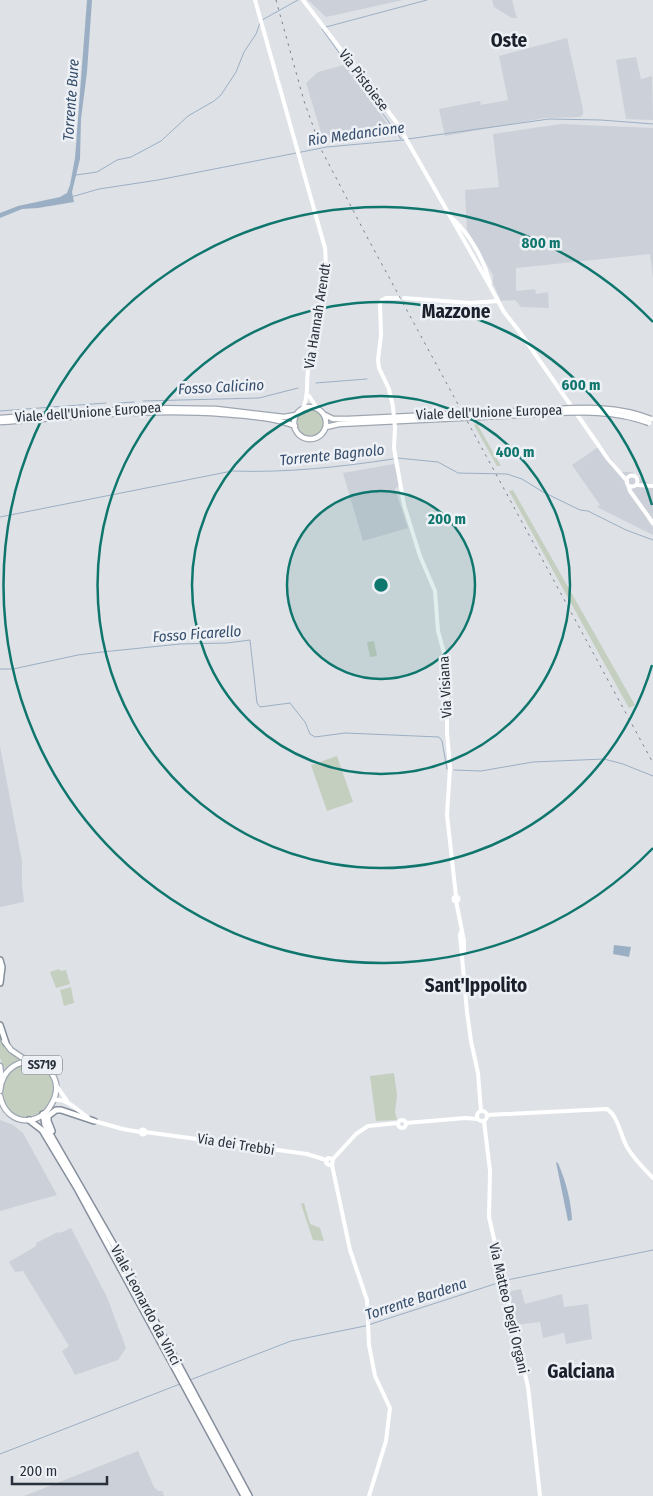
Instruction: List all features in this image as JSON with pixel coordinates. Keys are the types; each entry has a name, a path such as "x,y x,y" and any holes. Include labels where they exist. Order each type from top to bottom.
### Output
{"highway":[{"path":"0,960 0,983"},
{"path":"0,1025 6,1043"},
{"path":"74,1174 49,1124 48,1116 53,1111 59,1109 94,1121"},
{"name":"Viale Leonardo da Vinci","path":"43,1114 45,1125 97,1213 249,1496"},
{"name":"Viale Leonardo da Vinci","path":"29,1120 40,1128 78,1190 244,1496"}],"main road":[{"path":"294,426 296,415 303,408 310,406 317,408 325,415 326,427"},
{"name":"Viale dell'Unione Europea","path":"0,418 172,407 216,409 284,417 296,415"},
{"name":"Viale dell'Unione Europea","path":"0,422 124,413 169,412 245,416 282,421 294,426 299,434 310,439 321,435 326,427 339,424 538,412"},
{"name":"Viale dell'Unione Europea","path":"325,415 333,419 348,419 538,412 605,412 651,422"},
{"name":"SS719","path":"0,1033 14,1053 27,1061 36,1062 46,1067 52,1074 56,1085 54,1100"},
{"name":"SS719","path":"2,1082 12,1068 27,1061"},
{"name":"SS719","path":"0,1066 2,1082 0,1090"},
{"path":"0,1096 6,1111"},
{"path":"29,1120 43,1114 54,1100"},
{"name":"Viale Leonardo da Vinci","path":"6,1111 17,1118 29,1120"}],"street":[{"name":"Via Hannah Arendt","path":"255,0 323,239 326,266 324,288 308,370 308,394"},
{"name":"Via Pistoiese","path":"303,1 397,123 505,315 608,460 628,481 631,487 636,485 653,486"},
{"name":"Via Pistoiese","path":"450,216 463,229 487,270 490,286"},
{"path":"460,234 463,229"},
{"path":"480,269 483,271 487,270"},
{"name":"Via Visiana","path":"399,298 386,298 380,304 381,335 378,360 379,368 389,389 393,407 394,447 409,523 420,556 435,591 438,631 447,664 447,732 450,768 447,815 456,896 458,899 456,902 461,932 467,1012 478,1073 481,1111"},
{"path":"404,298 470,303 498,301"},
{"path":"308,394 317,408"},
{"path":"303,408 308,394"},
{"name":"Via Pistoiese","path":"628,481 634,476 638,478"},
{"path":"635,498 634,492 638,478 646,485"},
{"path":"628,481 635,498 653,523"},
{"path":"56,1085 68,1102"},
{"path":"54,1100 60,1099 68,1102 94,1121"},
{"path":"0,1109 6,1111"},
{"path":"478,1117 481,1111 487,1115 607,1109 613,1114 623,1140 631,1154 653,1178"},
{"path":"369,1496 386,1440 390,1413 388,1404 376,1381 368,1332 366,1297 350,1250 332,1165 333,1159 356,1134 368,1126 397,1124 402,1120 407,1124 478,1117 484,1121 487,1115"},
{"name":"Via dei Trebbi","path":"94,1121 143,1134 145,1132 307,1154 326,1160"},
{"name":"Via Matteo Degli Organi","path":"484,1121 490,1171 489,1217 528,1387 540,1496"},
{"path":"332,1165 328,1165 326,1160 329,1157 333,1159"}],"shaded area":[{"path":"308,0 403,0 326,17"},
{"path":"492,0 512,0 517,18 512,18 494,7"},
{"path":"567,38 583,109 583,114 580,117 545,118 445,136 439,109 480,101 481,105 508,100 499,56"},
{"path":"636,57 641,79 652,76 653,120 626,119 616,60"},
{"path":"348,64 364,91 396,136 324,142 306,83 318,72"},
{"path":"561,124 653,128 653,278 650,254 516,268 516,291 535,289 536,294 548,292 549,308 521,307 515,300 501,301 493,283 493,275 467,230 465,190 499,187 493,134"},
{"path":"601,445 621,472 632,472 653,485 653,519 647,519 653,528 653,535 597,507 600,505 572,465"},
{"path":"394,464 400,485 395,489 408,528 363,541 343,473"},
{"path":"0,746 22,861 24,902 0,907"},
{"path":"0,1120 13,1125 23,1133 57,1195 0,1211"},
{"path":"71,1228 107,1297 126,1348 118,1360 75,1375 62,1351 69,1346 23,1271 15,1272 9,1262 36,1246 36,1243"},
{"path":"521,1289 525,1304 562,1294 564,1307 588,1304 592,1339 566,1344 564,1333 543,1338 540,1322 515,1325 508,1292"},
{"path":"138,1451 154,1487 158,1491 162,1491 164,1496 24,1496"}],"green space":[{"path":"310,409 320,413 324,423 320,433 310,437 300,433 296,423 300,413"},
{"path":"477,424 501,466 497,466 474,425"},
{"path":"513,490 635,705 629,708 509,491"},
{"path":"374,641 377,656 370,657 367,642"},
{"path":"337,756 353,802 327,811 311,765"},
{"path":"59,969 60,971 66,970 70,984 56,988 50,972"},
{"path":"71,987 74,1003 64,1006 60,990"},
{"path":"0,1036 9,1052 21,1061 6,1072 0,1058"},
{"path":"29,1063 45,1068 53,1085 53,1095 43,1111 24,1117 15,1114 7,1107 3,1097 3,1086 10,1071"},
{"path":"394,1073 397,1095 395,1112 397,1120 376,1121 370,1076"},
{"path":"304,1203 310,1224 320,1228 324,1241 313,1240 301,1204"}],"water":[{"path":"87,0 92,0 87,72 81,119 80,159 72,192 74,202 22,209 0,218 0,213 18,206 60,197 67,193 75,158"},
{"path":"614,945 631,947 629,957 613,954"},
{"path":"556,1162 561,1170 569,1198 572,1220 568,1221"}],"waterway":[{"path":"262,20 298,0"},
{"path":"326,27 427,0"},
{"path":"76,175 97,172 117,160 131,157 161,141 188,116 214,101 221,95 236,72 244,52 256,34 260,23"},
{"path":"322,29 347,64"},
{"path":"365,89 401,139"},
{"name":"Rio Medancione","path":"408,139 549,119 653,124"},
{"name":"Rio Medancione","path":"71,197 99,189 158,180 327,147 404,140"},
{"name":"Fosso Calicino","path":"316,383 367,379"},
{"name":"Fosso Calicino","path":"143,401 259,398 298,388"},
{"name":"Fosso Calicino","path":"118,403 134,402"},
{"name":"Fosso Calicino","path":"0,411 106,403"},
{"name":"Torrente Bagnolo","path":"397,458 438,462 458,473 507,474 522,479 543,492 580,510 588,511 626,530 653,540"},
{"name":"Torrente Bagnolo","path":"0,517 232,471 313,469 393,459"},
{"name":"Fosso Ficarello","path":"0,669 13,669 78,655 102,652 180,644 227,643 250,640 257,703 260,707 290,703 305,722 310,734 315,737 345,733 439,737 442,741 447,769"},
{"name":"Fosso Ficarello","path":"454,770 481,771 533,762 604,759 623,764 653,776"},
{"name":"Torrente Bardena","path":"190,1380 291,1341 365,1326 507,1280 653,1250"},
{"name":"Torrente Bardena","path":"0,1454 180,1384"}],"railway":[{"path":"276,0 304,101 322,151 653,763"}],"district":[{"name":"Oste","path":"509,40"},
{"name":"Mazzone","path":"456,311"},
{"name":"Sant'Ippolito","path":"476,985"},
{"name":"Galciana","path":"581,1371"}],"water label":[{"name":"Torrente Bure","path":"71,100"}]}
